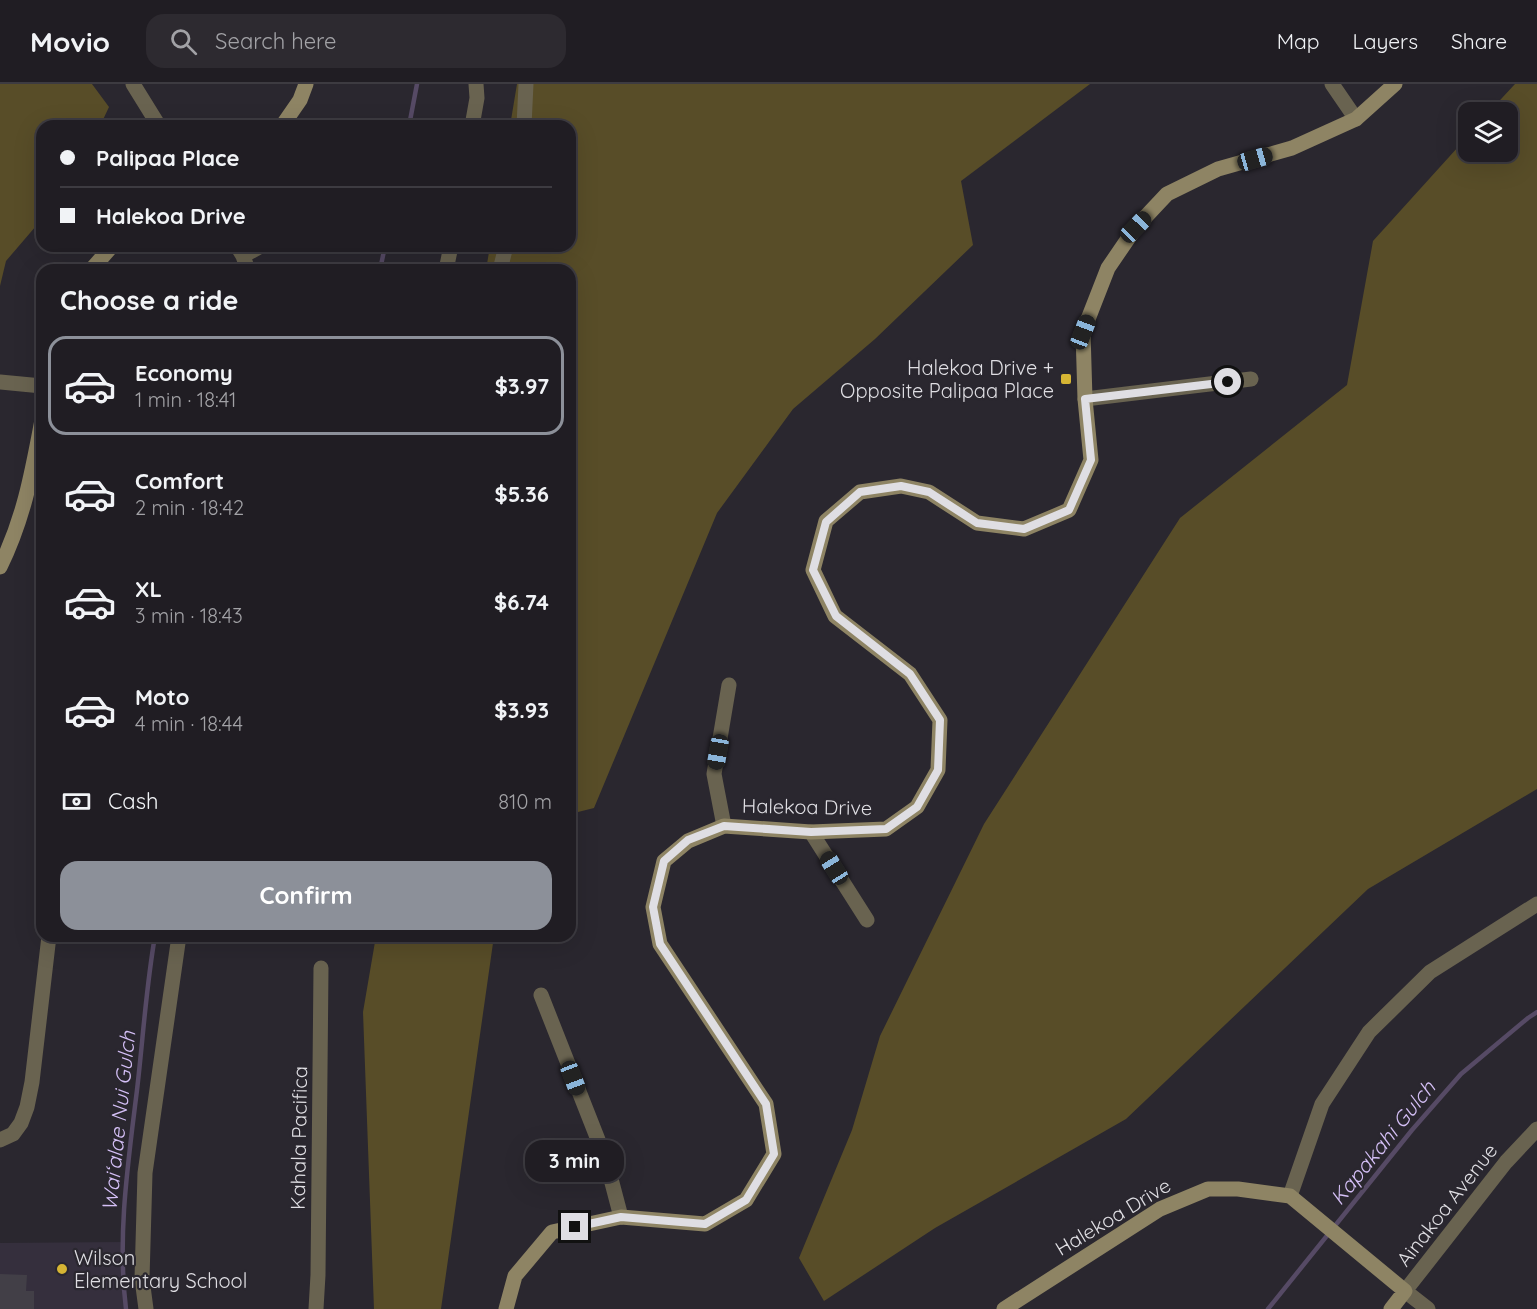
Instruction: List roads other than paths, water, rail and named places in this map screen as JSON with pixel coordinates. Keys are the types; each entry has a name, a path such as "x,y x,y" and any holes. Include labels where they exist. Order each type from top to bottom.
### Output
{"street":[{"path":"133,84 155,120"},
{"path":"287,120 300,100 306,84"},
{"path":"473,120 477,98 476,84"},
{"path":"524,120 526,84"},
{"path":"1332,84 1356,119"},
{"name":"Halekoa Drive","path":"506,1309 514,1276 552,1232 621,1217 705,1224 746,1200 774,1154 766,1104 660,944 653,907 664,861 688,840 724,826 811,832 886,829 917,807 938,770 940,720 910,674 836,616 813,570 826,522 860,492 901,486 929,492 977,523 1024,529 1069,510 1091,460 1085,399 1083,332 1108,268 1136,227 1167,194 1218,169 1292,148 1356,119 1395,84"},
{"path":"96,264 106,252"},
{"path":"1085,399 1251,379"},
{"path":"0,382 36,385"},
{"path":"0,567 13,539 27,496 36,450"},
{"path":"724,826 714,774 729,685"},
{"path":"811,832 867,920"},
{"path":"1428,1309 1290,1196 1322,1104 1369,1032 1430,972 1537,904"},
{"path":"0,1140 13,1134 21,1123 27,1107 48,942"},
{"path":"146,1309 142,1279 145,1173 178,942"},
{"name":"Kahala Pacifica","path":"316,1309 321,968"},
{"path":"541,995 606,1160 621,1217"},
{"name":"Ainakoa Avenue","path":"1391,1309 1500,1170 1537,1129"},
{"name":"Halekoa Drive","path":"1004,1309 1160,1209 1208,1189 1238,1189 1290,1196"}],"waterway":[{"name":"Waiʻalae Nui Gulch","path":"410,120 417,84"},
{"name":"Waiʻalae Nui Gulch","path":"381,264 384,252"},
{"name":"Waiʻalae Nui Gulch","path":"126,1309 123,1254 125,1200 154,942"},
{"name":"Kapakahi Gulch","path":"1268,1309 1412,1130 1461,1074 1537,1012"}],"place":[{"name":"Halekoa Drive + Opposite Palipaa Place","path":"1066,379"},
{"name":"Wilson Elementary School","path":"62,1269"}]}
